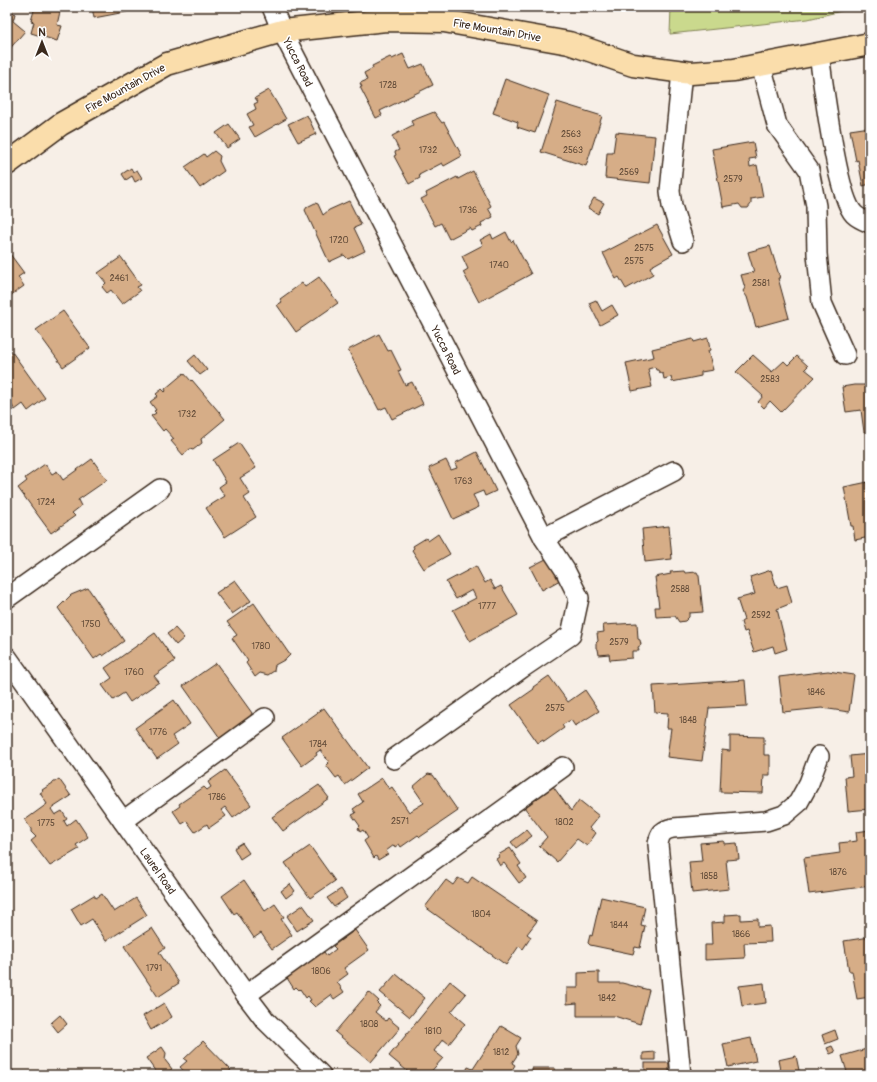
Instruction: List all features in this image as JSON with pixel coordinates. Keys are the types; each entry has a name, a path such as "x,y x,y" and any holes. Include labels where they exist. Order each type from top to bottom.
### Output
{"main road":[{"name":"Fire Mountain Drive","path":"7,164 61,124 167,64 282,31 386,14 444,21 570,43 633,66 682,72 734,70 870,44"}],"street":[{"name":"Yucca Road","path":"272,7 282,31 544,538 565,570 579,598 571,635 522,668 394,760"},
{"path":"819,54 825,100 845,200 854,214 870,223"},
{"path":"761,65 777,125 810,170 816,206 817,254 822,303 845,355"},
{"path":"682,72 670,191 672,206 682,241"},
{"path":"544,538 674,471"},
{"path":"7,598 160,489"},
{"name":"Laurel Road","path":"7,657 246,995 265,1020 321,1075"},
{"path":"123,820 265,718"},
{"path":"681,1075 658,844 660,834 665,830 673,828 766,821 784,815 798,803 809,783 819,756"},
{"path":"246,995 562,767"}],"green space":[{"path":"671,7 858,7 808,19 670,34"}],"building":[{"path":"7,7 15,14 13,21 25,31 7,52"},
{"path":"35,7 61,7 57,25 62,26 57,41 31,33 34,22 31,21"},
{"path":"92,7 141,7 141,9 94,18"},
{"path":"403,54 410,69 423,64 433,85 380,111 382,115 376,118 360,87 362,87 360,83 367,80 364,73 373,68 372,66 390,57 392,59"},
{"path":"505,79 549,95 535,133 517,127 518,122 493,113"},
{"path":"269,90 286,119 255,137 249,127 253,125 247,114 256,109 254,104 258,102 255,98"},
{"path":"557,102 602,116 586,166 541,152"},
{"path":"434,112 442,123 444,122 462,156 444,166 442,163 419,175 420,178 409,184 394,156 396,155 395,152 399,150 392,136 413,125 411,121"},
{"path":"307,115 316,134 298,142 288,124"},
{"path":"229,124 240,139 227,148 216,133"},
{"path":"870,127 870,184 863,186 850,130"},
{"path":"616,132 655,136 650,183 605,178 607,153 613,153"},
{"path":"753,142 756,158 749,159 750,167 757,165 763,197 751,199 751,204 748,208 742,208 739,204 723,207 712,149"},
{"path":"214,151 220,156 219,161 224,171 200,188 185,167 204,154 206,157"},
{"path":"131,168 133,172 137,170 142,178 135,182 132,176 126,180 122,174"},
{"path":"473,171 491,206 488,208 493,217 481,223 482,226 472,231 470,228 449,239 441,223 435,226 421,199 427,196 426,193 457,177 458,179"},
{"path":"594,198 604,203 598,214 588,208"},
{"path":"349,201 361,225 354,228 365,251 348,259 344,255 329,262 305,210 307,207 315,203 318,204 323,215 329,210"},
{"path":"657,225 673,254 650,267 653,274 626,289 619,277 616,279 603,253"},
{"path":"506,232 511,242 513,240 531,274 479,302 463,272 468,269 462,256 483,245 480,240 491,234 493,239"},
{"path":"770,246 780,278 778,278 789,318 756,327 747,297 743,291 745,288 741,275 754,272 748,252"},
{"path":"7,250 24,273 18,277 24,286 7,298"},
{"path":"121,257 141,285 137,287 140,291 122,304 111,290 107,293 102,287 106,283 98,273"},
{"path":"319,277 338,303 296,332 277,305 282,302 280,299 302,283 305,287"},
{"path":"596,300 602,311 612,305 618,315 600,325 589,303"},
{"path":"63,311 90,348 63,367 36,330"},
{"path":"379,334 388,351 391,350 401,370 398,371 405,385 412,382 423,404 392,419 386,407 379,410 348,350"},
{"path":"708,338 710,350 708,351 713,370 701,372 701,376 672,382 671,377 664,379 663,374 656,370 655,367 648,369 652,387 632,391 626,363 654,357 652,349 693,339 694,342"},
{"path":"12,352 45,398 28,411 23,404 15,410 7,398 7,355"},
{"path":"195,355 207,370 200,375 188,361"},
{"path":"753,355 772,372 784,361 788,365 797,356 808,366 805,369 815,377 781,412 770,401 764,408 758,402 763,396 736,372"},
{"path":"184,373 191,381 192,380 225,419 201,439 202,443 193,450 190,449 183,455 171,441 174,439 165,429 163,431 151,416 156,413 154,411 156,410 150,402 158,396 156,394 162,389 165,392 165,389"},
{"path":"870,385 870,431 864,432 861,410 846,412 842,387"},
{"path":"239,443 256,468 240,478 250,494 244,498 256,517 225,537 206,508 225,496 219,487 226,482 213,460"},
{"path":"477,452 496,491 485,496 483,491 473,495 479,507 453,519 429,468 446,460 451,470 457,468 455,463"},
{"path":"92,459 107,480 78,500 81,506 72,513 75,516 51,533 18,488 27,481 25,478 45,464 52,474 57,471 63,480"},
{"path":"868,482 870,492 870,537 855,540 844,487"},
{"path":"669,526 672,559 645,562 642,529"},
{"path":"438,534 450,554 424,569 412,550 414,548 413,546 426,538 428,541"},
{"path":"548,558 560,580 542,590 530,567"},
{"path":"476,566 485,583 490,580 495,589 501,586 518,615 470,641 453,610 476,598 472,590 456,599 446,582"},
{"path":"771,570 777,588 787,585 792,603 777,609 787,649 775,653 773,646 754,652 747,631 744,632 741,622 744,620 737,599 755,594 750,577"},
{"path":"684,571 685,573 697,572 699,576 703,612 689,613 689,617 685,621 679,622 675,616 656,617 655,607 659,607 655,577 671,574 670,572"},
{"path":"235,580 251,601 232,614 216,593"},
{"path":"88,588 124,641 103,656 101,654 94,659 58,608 71,595"},
{"path":"254,603 290,655 275,665 274,671 268,675 260,673 255,677 246,663 248,661 232,638 237,635 227,622"},
{"path":"637,623 638,639 640,640 641,645 638,647 639,651 632,651 632,658 610,660 609,654 599,655 598,649 596,648 596,643 598,641 597,633 604,632 603,625"},
{"path":"175,628 184,638 176,645 167,634"},
{"path":"155,633 175,661 154,676 159,682 130,702 124,693 113,700 102,685 112,678 105,668"},
{"path":"216,663 252,713 250,717 220,738 183,686"},
{"path":"828,671 854,675 849,712 822,708 783,712 779,677"},
{"path":"549,676 568,702 585,690 599,711 575,726 571,720 562,725 564,728 544,742 543,740 538,743 511,705 534,689 533,687"},
{"path":"745,680 747,706 709,708 702,761 667,757 671,728 667,728 668,713 655,712 653,686"},
{"path":"174,700 190,724 172,736 178,744 157,759 135,728"},
{"path":"324,708 368,768 345,785 339,776 336,778 326,765 329,762 320,750 316,753 317,755 302,766 282,738"},
{"path":"730,736 764,737 764,755 770,755 770,775 764,775 763,793 720,792 722,750 730,751"},
{"path":"7,753 12,760 7,766"},
{"path":"870,754 870,809 848,811 845,777 852,776 850,756"},
{"path":"225,770 251,805 233,818 225,807 221,810 226,816 209,828 207,824 195,832 187,821 182,824 173,811 180,806 179,804 204,787 207,790 211,787 208,782"},
{"path":"428,774 433,775 458,811 420,837 418,835 401,847 399,844 395,847 394,845 386,851 388,854 378,860 376,856 374,858 364,841 368,838 363,830 360,832 358,828 360,826 352,815 356,813 353,809 363,802 358,794 382,778 389,789 392,787 409,812 424,803 413,787"},
{"path":"544,774 571,811 579,800 599,816 589,828 596,833 587,846 577,839 557,862 539,846 547,837 521,803"},
{"path":"59,779 71,796 51,809 55,815 62,811 67,819 64,821 67,826 76,819 88,837 76,845 79,849 50,866 31,841 36,837 31,832 31,829 25,820 47,804 40,793 43,791 42,790"},
{"path":"319,785 329,798 283,831 272,817"},
{"path":"527,830 532,836 516,848 511,842"},
{"path":"870,830 870,886 809,894 804,858 840,853 839,843 857,841 856,832"},
{"path":"724,841 724,844 737,843 739,859 726,860 729,889 692,893 689,862 702,861 700,843"},
{"path":"242,843 249,853 240,859 234,848"},
{"path":"310,846 335,881 310,898 285,863"},
{"path":"510,848 521,864 518,866 526,878 519,883 504,863 500,866 496,859 499,857 498,855"},
{"path":"472,877 537,921 527,934 531,937 523,949 519,946 506,965 425,907 446,880 453,885 458,878 468,883"},
{"path":"244,880 265,911 275,904 284,917 281,919 292,935 272,949 261,933 254,938 237,912 234,914 222,896"},
{"path":"290,884 295,891 286,898 281,891"},
{"path":"341,889 347,898 334,907 327,898"},
{"path":"102,894 114,912 136,898 147,915 106,941 92,919 81,926 71,909 94,895 96,898"},
{"path":"601,897 645,907 641,925 645,926 640,948 635,947 633,954 590,945 588,943 590,935 592,936"},
{"path":"303,905 314,920 297,931 287,916"},
{"path":"741,914 741,920 758,919 758,927 770,926 771,942 744,943 745,958 705,960 705,945 712,945 711,923 725,922 725,915"},
{"path":"152,928 165,948 159,952 179,983 158,997 124,946"},
{"path":"355,930 369,950 344,968 348,974 337,982 344,992 334,999 331,995 315,1007 309,1001 311,1000 308,996 306,998 300,989 299,990 296,987 294,989 287,978 300,966 301,968 321,953 324,952 327,956 336,949 333,946"},
{"path":"870,937 870,997 857,999 852,971 849,971 844,941"},
{"path":"599,972 599,983 622,983 649,990 640,1024 614,1016 577,1016 577,1003 567,1004 567,988 578,988 578,973"},
{"path":"396,974 425,998 410,1017 380,992"},
{"path":"450,981 466,994 451,1012 465,1024 449,1044 443,1039 434,1051 443,1058 428,1075 423,1072 420,1075 412,1075 389,1056"},
{"path":"764,983 766,1003 742,1006 739,986"},
{"path":"369,992 379,1001 377,1003 380,1006 375,1012 386,1021 388,1018 400,1028 371,1062 335,1032"},
{"path":"164,1003 172,1017 151,1030 143,1016"},
{"path":"60,1015 67,1024 58,1032 51,1023"},
{"path":"501,1026 521,1038 516,1046 518,1054 512,1063 515,1065 509,1075 464,1075 468,1067 473,1069"},
{"path":"835,1030 838,1039 825,1044 822,1035"},
{"path":"751,1038 756,1061 728,1067 723,1044"},
{"path":"203,1041 231,1070 225,1075 187,1075 180,1067 187,1061 184,1059"},
{"path":"832,1046 835,1052 830,1054 827,1048"},
{"path":"162,1047 166,1053 165,1060 172,1069 163,1075 158,1075 146,1058"},
{"path":"870,1048 870,1075 848,1075 842,1056"},
{"path":"655,1052 655,1060 643,1060 643,1053"},
{"path":"796,1056 800,1075 781,1075 778,1060"},
{"path":"7,1063 16,1075 7,1075"},
{"path":"645,1063 669,1063 669,1075 645,1075"},
{"path":"532,1068 555,1068 555,1074 579,1075 532,1075"}]}
